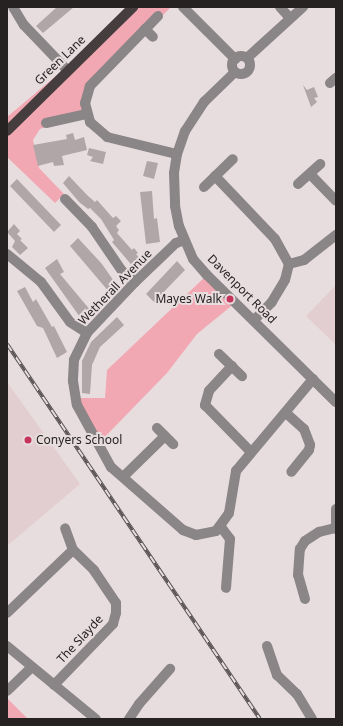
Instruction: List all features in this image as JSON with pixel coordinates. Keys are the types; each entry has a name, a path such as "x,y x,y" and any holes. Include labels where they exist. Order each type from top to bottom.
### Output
{"main road":[{"name":"Green Lane","path":"7,131 67,70 133,7"}],"street":[{"path":"13,7 24,26 67,70"},
{"path":"183,7 234,59"},
{"path":"280,7 290,18"},
{"path":"247,58 303,7"},
{"path":"158,16 90,86 86,95 87,114 97,130 107,136 177,154"},
{"path":"145,29 153,37"},
{"path":"238,56 247,58 251,66 249,71 243,75 235,72 232,68 234,59 238,56"},
{"name":"Davenport Road","path":"235,72 204,102 185,131 177,154 173,186 175,206 184,240 193,259 207,275 336,402"},
{"path":"46,123 62,125 87,114"},
{"path":"204,186 233,159"},
{"path":"298,184 320,164"},
{"path":"310,174 336,201"},
{"path":"215,176 275,239 289,264 285,280 272,302 254,320"},
{"path":"65,199 92,227 122,271 135,282"},
{"path":"289,264 304,260 336,235"},
{"name":"Wetherall Avenue","path":"184,240 176,243 135,282 87,333 74,360 75,398 82,417 111,466 124,476 165,517 183,530 196,535 205,534 221,527"},
{"path":"7,254 41,282 70,322 87,333"},
{"path":"219,354 242,376"},
{"path":"232,366 209,391 205,405 251,452"},
{"path":"223,583 230,539 221,527 229,512 236,471 313,379"},
{"path":"286,412 304,429 310,445 309,450 291,472"},
{"path":"157,428 173,444"},
{"path":"124,476 164,436"},
{"path":"305,599 303,565 300,549 305,541 319,532 336,528 336,509"},
{"name":"The Slayde","path":"54,685 113,624 116,613 116,603 94,570 73,550 65,528"},
{"path":"7,613 73,550"},
{"path":"7,646 31,668 96,719"},
{"path":"267,646 277,675 297,694 312,719"},
{"path":"7,691 31,668"},
{"path":"129,719 139,704 170,669"}],"shaded area":[{"path":"138,7 171,7 95,83 84,112 40,129 33,140 39,168 64,194 55,203 7,157 7,117"},
{"path":"207,275 235,303 197,334 167,373 98,444 75,398 105,398 107,370"},
{"path":"336,285 336,345 306,316"},
{"name":"Conyers School","path":"7,382 80,484 7,546"},
{"path":"7,698 28,719 7,719"}],"building":[{"path":"57,7 74,7 43,33 36,26"},
{"path":"303,85 307,90 314,87 318,97 314,98 317,102 311,107"},
{"path":"73,133 75,140 84,137 87,150 62,156 64,165 54,166 53,162 38,166 33,145 67,139 66,135"},
{"path":"89,148 106,152 103,164 90,161 93,157 87,155"},
{"path":"147,161 158,163 154,179 143,176"},
{"path":"69,176 95,202 97,200 113,218 116,216 121,221 116,226 119,230 117,233 132,250 134,248 140,259 141,263 135,269 112,242 114,240 101,219 90,208 88,209 79,202 63,183"},
{"path":"17,179 61,225 54,232 10,186"},
{"path":"152,191 154,219 157,218 160,242 146,244 140,192"},
{"path":"14,224 20,231 17,234 22,239 20,240 28,248 20,255 12,247 15,241 7,232"},
{"path":"78,238 102,264 118,287 110,293 70,246"},
{"path":"57,259 64,272 60,274 91,311 82,320 45,268"},
{"path":"177,261 185,270 154,302 146,294"},
{"path":"25,287 33,302 36,299 52,327 54,326 67,352 57,358 43,328 37,326 17,291"},
{"path":"117,317 124,325 100,347 92,365 90,394 82,393 82,361 91,342"}],"railway":[{"path":"7,344 260,719"}],"place":[{"name":"Mayes Walk","path":"230,299"},
{"name":"Conyers School","path":"28,440"}]}
